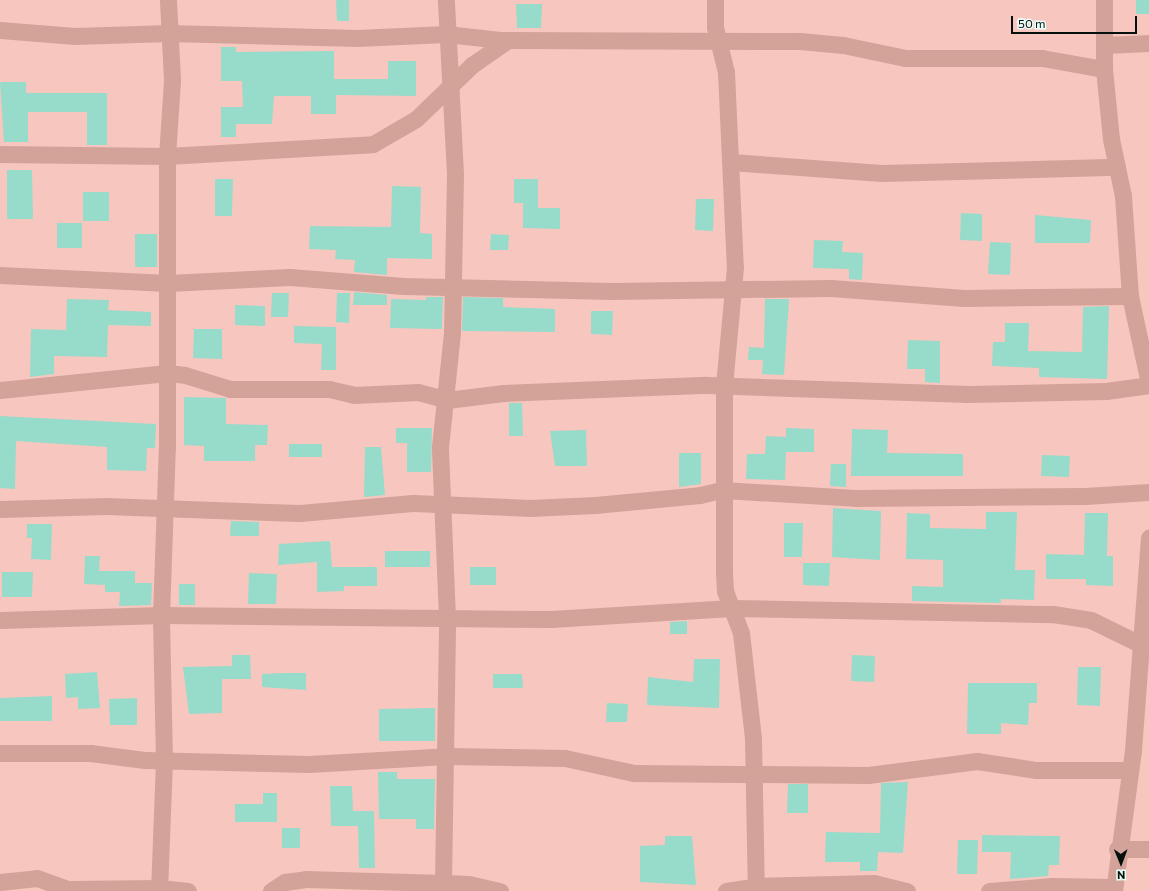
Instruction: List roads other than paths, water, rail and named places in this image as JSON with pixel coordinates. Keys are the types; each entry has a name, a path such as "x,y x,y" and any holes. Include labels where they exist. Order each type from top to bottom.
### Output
{"street":[{"path":"159,889 164,761 161,615 168,283 167,156 172,80 168,0"},
{"path":"443,883 447,617 440,447 447,400 455,174 446,34 446,0"},
{"path":"715,0 715,27 720,42 726,72 731,162 735,291 724,385 722,490 725,591 732,608 743,647 755,773 756,889"},
{"path":"0,390 166,373 185,375 230,389 328,390 354,395 418,392 447,400 504,393 724,385 968,394 1106,391 1149,384 1130,296 1127,226 1117,167 1104,69 1104,0"},
{"path":"0,30 75,36 169,33 308,38 446,34 508,40 826,43 913,58 1042,58 1104,69"},
{"path":"0,154 167,156 373,144 416,119 449,90 472,65 508,40"},
{"path":"1105,45 1149,43"},
{"path":"731,162 882,173 1117,167"},
{"path":"0,275 168,283 290,278 452,287 735,291 831,288 964,298 1130,296"},
{"path":"0,509 53,505 164,507 300,514 394,504 530,508 595,505 700,495 722,490 855,498 1085,496 1149,492"},
{"path":"989,891 1052,886 1114,889 1118,849 1130,770 1141,728 1142,645 1147,611 1149,538"},
{"path":"0,620 161,615 551,619 732,608 1075,616 1104,625 1142,645"},
{"path":"0,753 90,753 164,761 341,764 446,756 564,758 634,773 868,775 977,762 1036,770 1130,770"},
{"path":"1118,849 1149,849"},
{"path":"0,882 37,878 68,889 159,889 188,891"},
{"path":"271,891 285,882 312,879 469,884 500,891"},
{"path":"726,891 874,883 907,891"}]}
